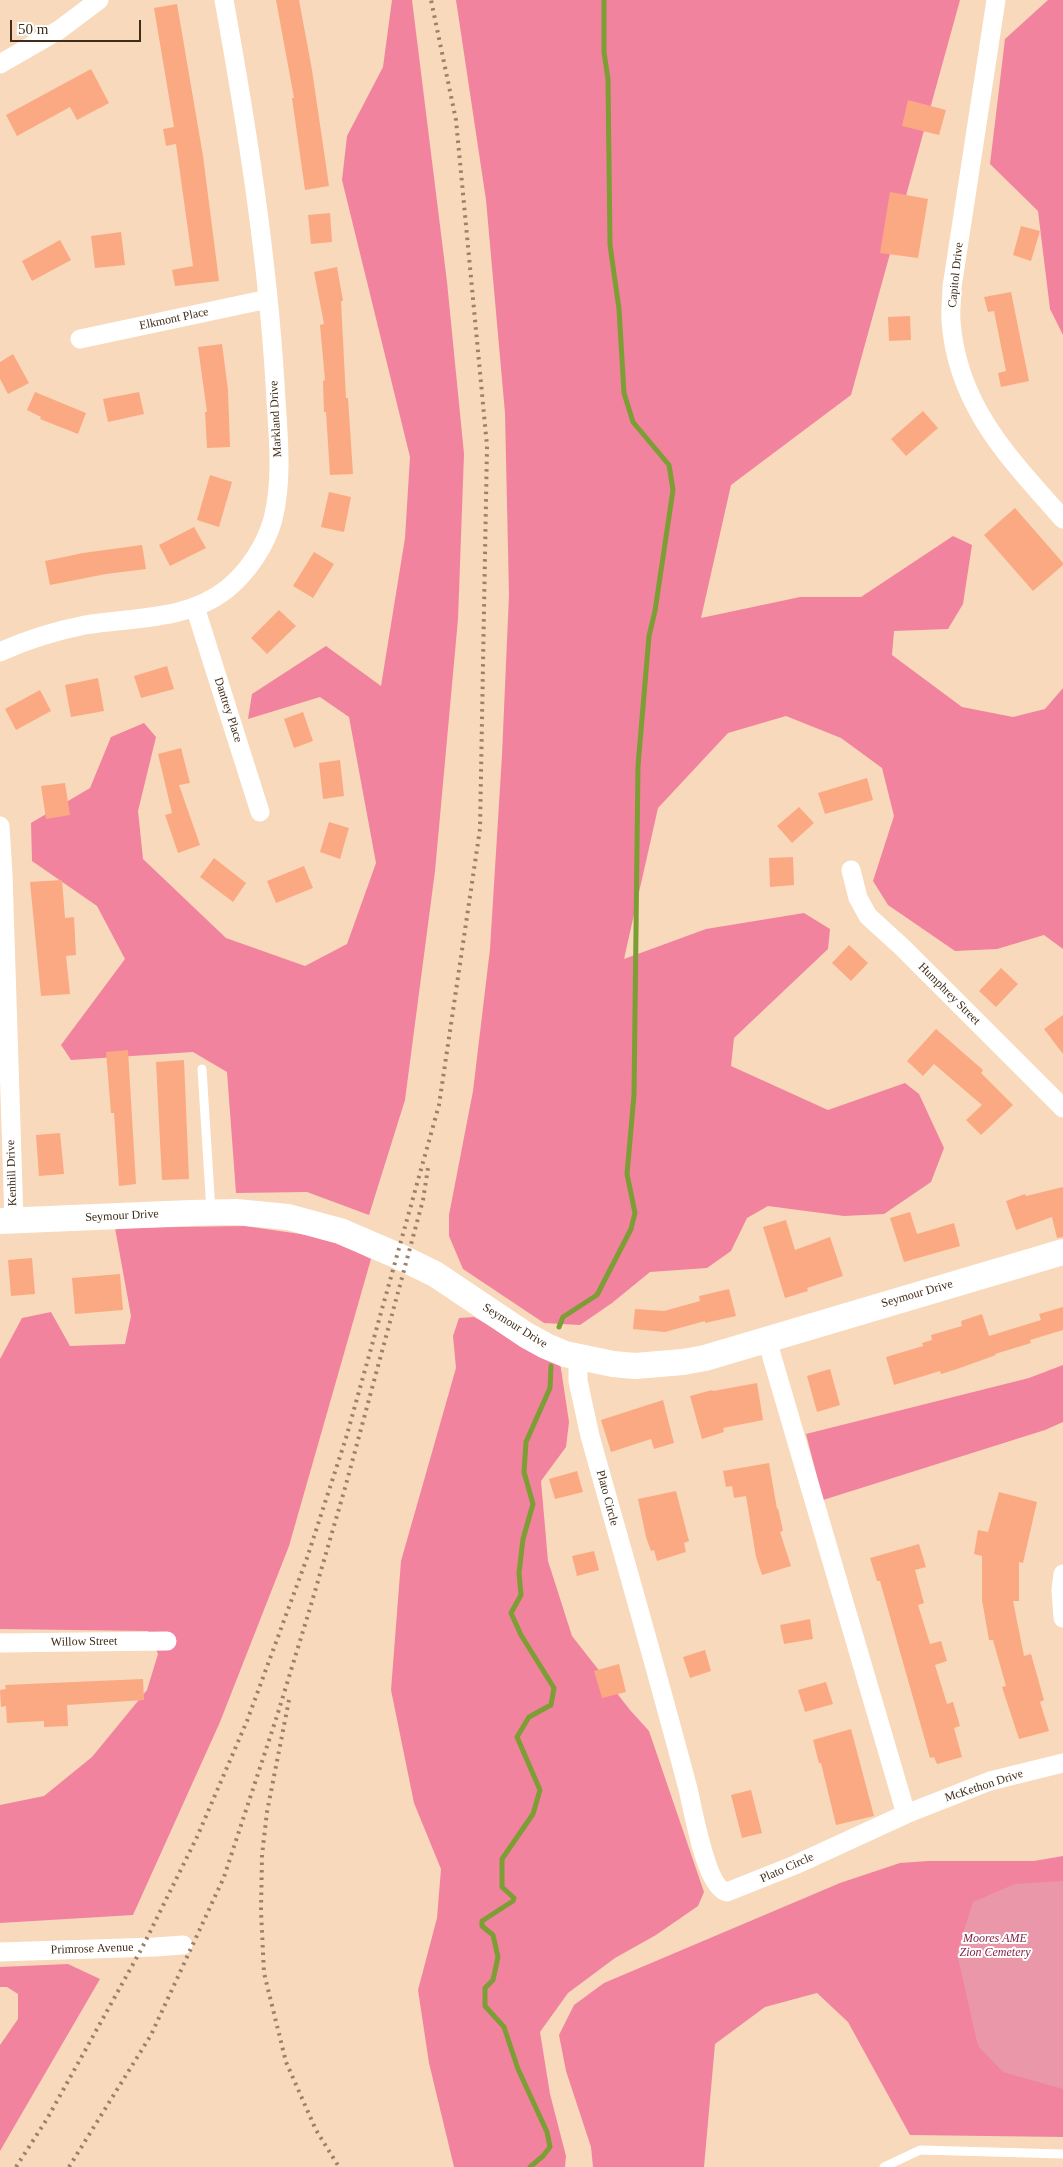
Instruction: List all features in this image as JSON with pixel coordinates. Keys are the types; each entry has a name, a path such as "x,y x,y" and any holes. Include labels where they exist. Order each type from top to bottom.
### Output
{"street":[{"path":"0,64 58,30 99,0"},
{"name":"Markland Drive","path":"0,652 49,632 170,614 195,608 227,589 242,573 254,558 273,519 278,475 278,440 268,299 244,116 224,0"},
{"name":"Capitol Drive","path":"996,0 952,287 951,321 958,360 966,385 990,433 1004,452 1063,519"},
{"name":"Elkmont Place","path":"80,339 268,299"},
{"name":"Dantrey Place","path":"195,608 260,812"},
{"name":"Kenhill Drive","path":"0,826 7,1221"},
{"name":"Humphrey Street","path":"851,870 858,898 868,916 917,962 1063,1108"},
{"name":"Seymour Drive","path":"7,1221 211,1213 261,1214 288,1217 340,1231 368,1242 435,1274 546,1346 578,1357 613,1364 652,1366 705,1358 1063,1252"},
{"path":"766,1340 906,1814"},
{"name":"Plato Circle","path":"578,1357 578,1381 590,1436 702,1848 716,1883 722,1891 735,1891 906,1814"},
{"path":"1063,1574 1061,1590 1063,1618"},
{"name":"Willow Street","path":"0,1642 167,1641"},
{"name":"McKethon Drive","path":"906,1814 990,1781 1063,1763"},
{"name":"Primrose Avenue","path":"0,1952 155,1948 183,1945"}],"lane":[{"path":"202,1068 211,1213"},
{"path":"884,2167 920,2150 1063,2154"}],"green space":[{"name":"Moores AME Zion Cemetery","path":"1063,1869 1063,2113 1001,2125 920,1883"}],"shaded area":[{"path":"392,0 412,0 447,282 464,454 458,619 435,871 405,1100 369,1215 307,1192 236,1193 227,1072 193,1052 71,1060 61,1045 125,959 97,906 32,861 31,823 90,788 111,737 144,723 156,737 138,811 143,859 226,938 305,966 347,944 376,863 349,717 320,697 248,719 252,694 326,646 381,686 405,538 410,457 342,180 347,136 383,67"},
{"path":"456,0 960,0 851,395 731,485 701,618 800,597 861,597 953,536 972,545 963,604 948,629 894,631 892,655 962,707 1013,717 1045,709 1063,688 1063,949 1044,935 997,949 955,951 888,905 873,881 894,816 882,768 841,738 786,716 728,733 658,808 624,959 706,929 804,913 830,929 828,949 734,1038 731,1066 828,1110 905,1083 919,1094 944,1148 931,1182 884,1214 844,1216 768,1206 747,1218 731,1251 707,1268 650,1272 612,1303 580,1325 544,1323 463,1269 449,1236 449,1215 473,1091 490,949 502,755 509,595 505,413 486,200"},
{"path":"1048,0 1063,0 1063,335 1050,309 1038,211 990,164 1005,39"},
{"path":"245,1226 307,1235 343,1245 371,1259 289,1546 220,1722 133,1915 0,1923 0,1805 44,1796 92,1757 147,1690 158,1654 148,1631 0,1629 0,1359 22,1318 51,1312 70,1346 125,1344 131,1316 115,1228"},
{"path":"474,1317 523,1345 560,1362 569,1422 566,1447 541,1481 548,1561 572,1636 630,1710 649,1731 704,1892 698,1906 656,1935 615,1958 568,1993 540,2032 550,2094 566,2156 565,2167 454,2167 429,2063 418,1990 437,1918 441,1869 414,1803 391,1690 401,1561 456,1368 453,1336 459,1318"},
{"path":"1063,1365 1063,1422 1045,1430 823,1500 806,1434 1029,1378"},
{"path":"1063,1856 1063,1881 1015,1884 973,1902 957,1953 978,2046 1003,2072 1063,2089 1063,2137 910,2135 848,2022 817,1993 765,2007 715,2044 704,2167 593,2167 591,2147 566,2071 559,2035 574,2005 604,1983 840,1883 900,1863 928,1861 1034,1861"},
{"path":"68,1964 100,1979 0,2151 0,2045 18,2019 18,1994 7,1987 0,1987 0,1967"}],"building":[{"path":"276,0 299,0 312,70 329,186 305,190 292,98 294,98"},
{"path":"177,4 203,156 219,281 175,286 172,270 193,266 176,144 166,146 163,129 174,127 154,8"},
{"path":"91,69 109,103 77,120 70,107 17,136 6,115"},
{"path":"908,100 946,110 939,135 902,126"},
{"path":"890,192 928,199 918,258 880,253"},
{"path":"330,213 332,242 311,244 308,215"},
{"path":"1021,226 1040,231 1031,261 1013,255"},
{"path":"121,232 125,265 95,268 91,236"},
{"path":"60,240 71,260 32,281 22,261"},
{"path":"337,267 343,301 341,301 346,398 348,398 353,474 330,475 326,412 324,412 323,381 325,380 320,325 324,324 314,272"},
{"path":"1011,292 1029,381 1001,387 998,373 1006,371 994,311 988,312 984,297"},
{"path":"910,316 911,340 889,341 888,317"},
{"path":"222,344 228,390 230,447 207,448 205,412 207,412 198,347"},
{"path":"13,354 29,383 8,394 0,379 0,362"},
{"path":"35,392 86,413 78,434 40,419 41,417 27,410"},
{"path":"139,392 144,414 108,422 103,399"},
{"path":"923,411 938,428 906,456 891,439"},
{"path":"210,475 232,482 219,527 197,520"},
{"path":"329,492 351,497 344,532 321,527"},
{"path":"1015,508 1063,563 1033,591 984,535"},
{"path":"194,527 206,548 170,566 159,545"},
{"path":"142,545 146,569 106,574 50,585 45,561 83,553"},
{"path":"314,552 334,564 313,598 293,586"},
{"path":"279,610 296,626 267,654 251,638"},
{"path":"167,666 174,689 141,698 134,676"},
{"path":"98,678 104,711 71,717 65,685"},
{"path":"40,690 51,711 16,730 5,709"},
{"path":"303,712 313,741 294,748 284,719"},
{"path":"181,748 190,783 179,785 200,845 178,853 165,815 172,813 158,754"},
{"path":"340,760 344,796 323,799 319,763"},
{"path":"867,778 873,800 825,814 818,793"},
{"path":"65,783 70,815 46,819 41,786"},
{"path":"799,807 814,823 792,843 777,826"},
{"path":"329,822 349,828 340,859 320,852"},
{"path":"793,857 794,885 770,887 769,858"},
{"path":"214,858 246,883 233,902 200,877"},
{"path":"304,866 313,888 276,903 267,881"},
{"path":"62,880 65,918 74,917 76,955 66,956 70,994 41,996 30,882"},
{"path":"849,945 868,963 851,981 832,963"},
{"path":"1001,968 1018,984 996,1007 979,991"},
{"path":"1063,1015 1063,1054 1044,1029"},
{"path":"936,1029 983,1070 981,1073 1013,1105 981,1135 966,1120 982,1105 934,1064 923,1076 907,1061"},
{"path":"128,1050 136,1184 119,1186 114,1113 111,1113 106,1052"},
{"path":"184,1060 189,1179 162,1180 156,1062"},
{"path":"60,1133 64,1174 39,1176 36,1135"},
{"path":"1063,1187 1063,1237 1057,1238 1052,1217 1016,1230 1006,1201 1025,1194 1026,1196"},
{"path":"910,1212 917,1234 954,1223 960,1246 904,1262 890,1218"},
{"path":"786,1220 795,1250 830,1237 843,1276 807,1288 808,1291 785,1298 763,1227"},
{"path":"32,1258 35,1294 11,1296 8,1260"},
{"path":"120,1274 123,1310 75,1314 72,1278"},
{"path":"729,1289 736,1316 705,1323 705,1321 665,1332 633,1329 635,1309 664,1311 700,1301 699,1296"},
{"path":"1063,1307 1063,1330 1030,1340 1031,1343 995,1354 957,1369 941,1374 940,1371 894,1385 886,1357 923,1346 922,1343 932,1340 931,1335 962,1326 961,1321 982,1314 989,1336 1041,1320 1039,1314"},
{"path":"830,1369 840,1405 817,1412 807,1376"},
{"path":"757,1383 763,1420 723,1428 724,1432 702,1439 690,1396 712,1390"},
{"path":"663,1400 674,1443 654,1449 651,1439 611,1452 601,1420"},
{"path":"769,1463 783,1531 780,1532 791,1566 762,1575 756,1557 746,1496 734,1498 732,1486 726,1487 723,1471"},
{"path":"577,1471 583,1492 555,1499 549,1479"},
{"path":"676,1491 689,1541 684,1543 686,1552 657,1561 654,1550 651,1551 646,1537 638,1499"},
{"path":"999,1492 1037,1502 1023,1563 1019,1562 1019,1601 1013,1601 1024,1656 1031,1654 1044,1700 1040,1702 1049,1731 1019,1739 1002,1687 1006,1686 993,1640 989,1640 982,1600 982,1556 974,1554 978,1530 988,1532"},
{"path":"919,1544 926,1567 915,1570 924,1603 918,1605 930,1644 941,1641 947,1661 935,1665 947,1704 953,1702 960,1726 954,1728 962,1757 937,1764 934,1757 930,1758 880,1581 877,1581 870,1558"},
{"path":"594,1551 599,1570 577,1576 572,1556"},
{"path":"810,1619 813,1639 784,1644 780,1625"},
{"path":"705,1650 711,1671 690,1678 683,1657"},
{"path":"619,1664 626,1692 602,1698 594,1671"},
{"path":"143,1679 144,1700 67,1705 68,1726 44,1727 44,1721 7,1723 6,1706 1,1707 0,1690 6,1689 5,1685"},
{"path":"826,1682 833,1704 805,1712 798,1690"},
{"path":"851,1729 874,1816 836,1825 821,1763 819,1763 813,1740"},
{"path":"751,1790 762,1833 742,1838 731,1795"}],"waterway":[{"path":"559,1327 563,1317 597,1295 631,1229 635,1213 627,1174 634,1095 638,766 649,636 655,611 673,490 669,465 633,422 624,393 619,309 610,245 608,79 604,52 604,0"},
{"path":"530,2167 550,2147 547,2132 518,2069 504,2027 485,2006 485,1988 493,1980 498,1957 493,1935 482,1926 482,1921 513,1901 514,1898 502,1887 502,1859 533,1814 540,1790 517,1737 529,1717 551,1705 554,1688 521,1635 511,1613 521,1595 519,1573 523,1539 533,1504 524,1472 526,1442 550,1388 551,1366"}],"railway":[{"path":"16,2167 47,2119 142,1948 197,1837 247,1721 307,1558 346,1438 439,1105 480,829 487,446 456,120 431,0"},
{"path":"69,2167 151,2035 224,1877 277,1716 345,1488 423,1200 428,1168"},
{"path":"289,1700 267,1812 262,1855 261,1911 264,1973 286,2062 316,2130 339,2167"}]}
